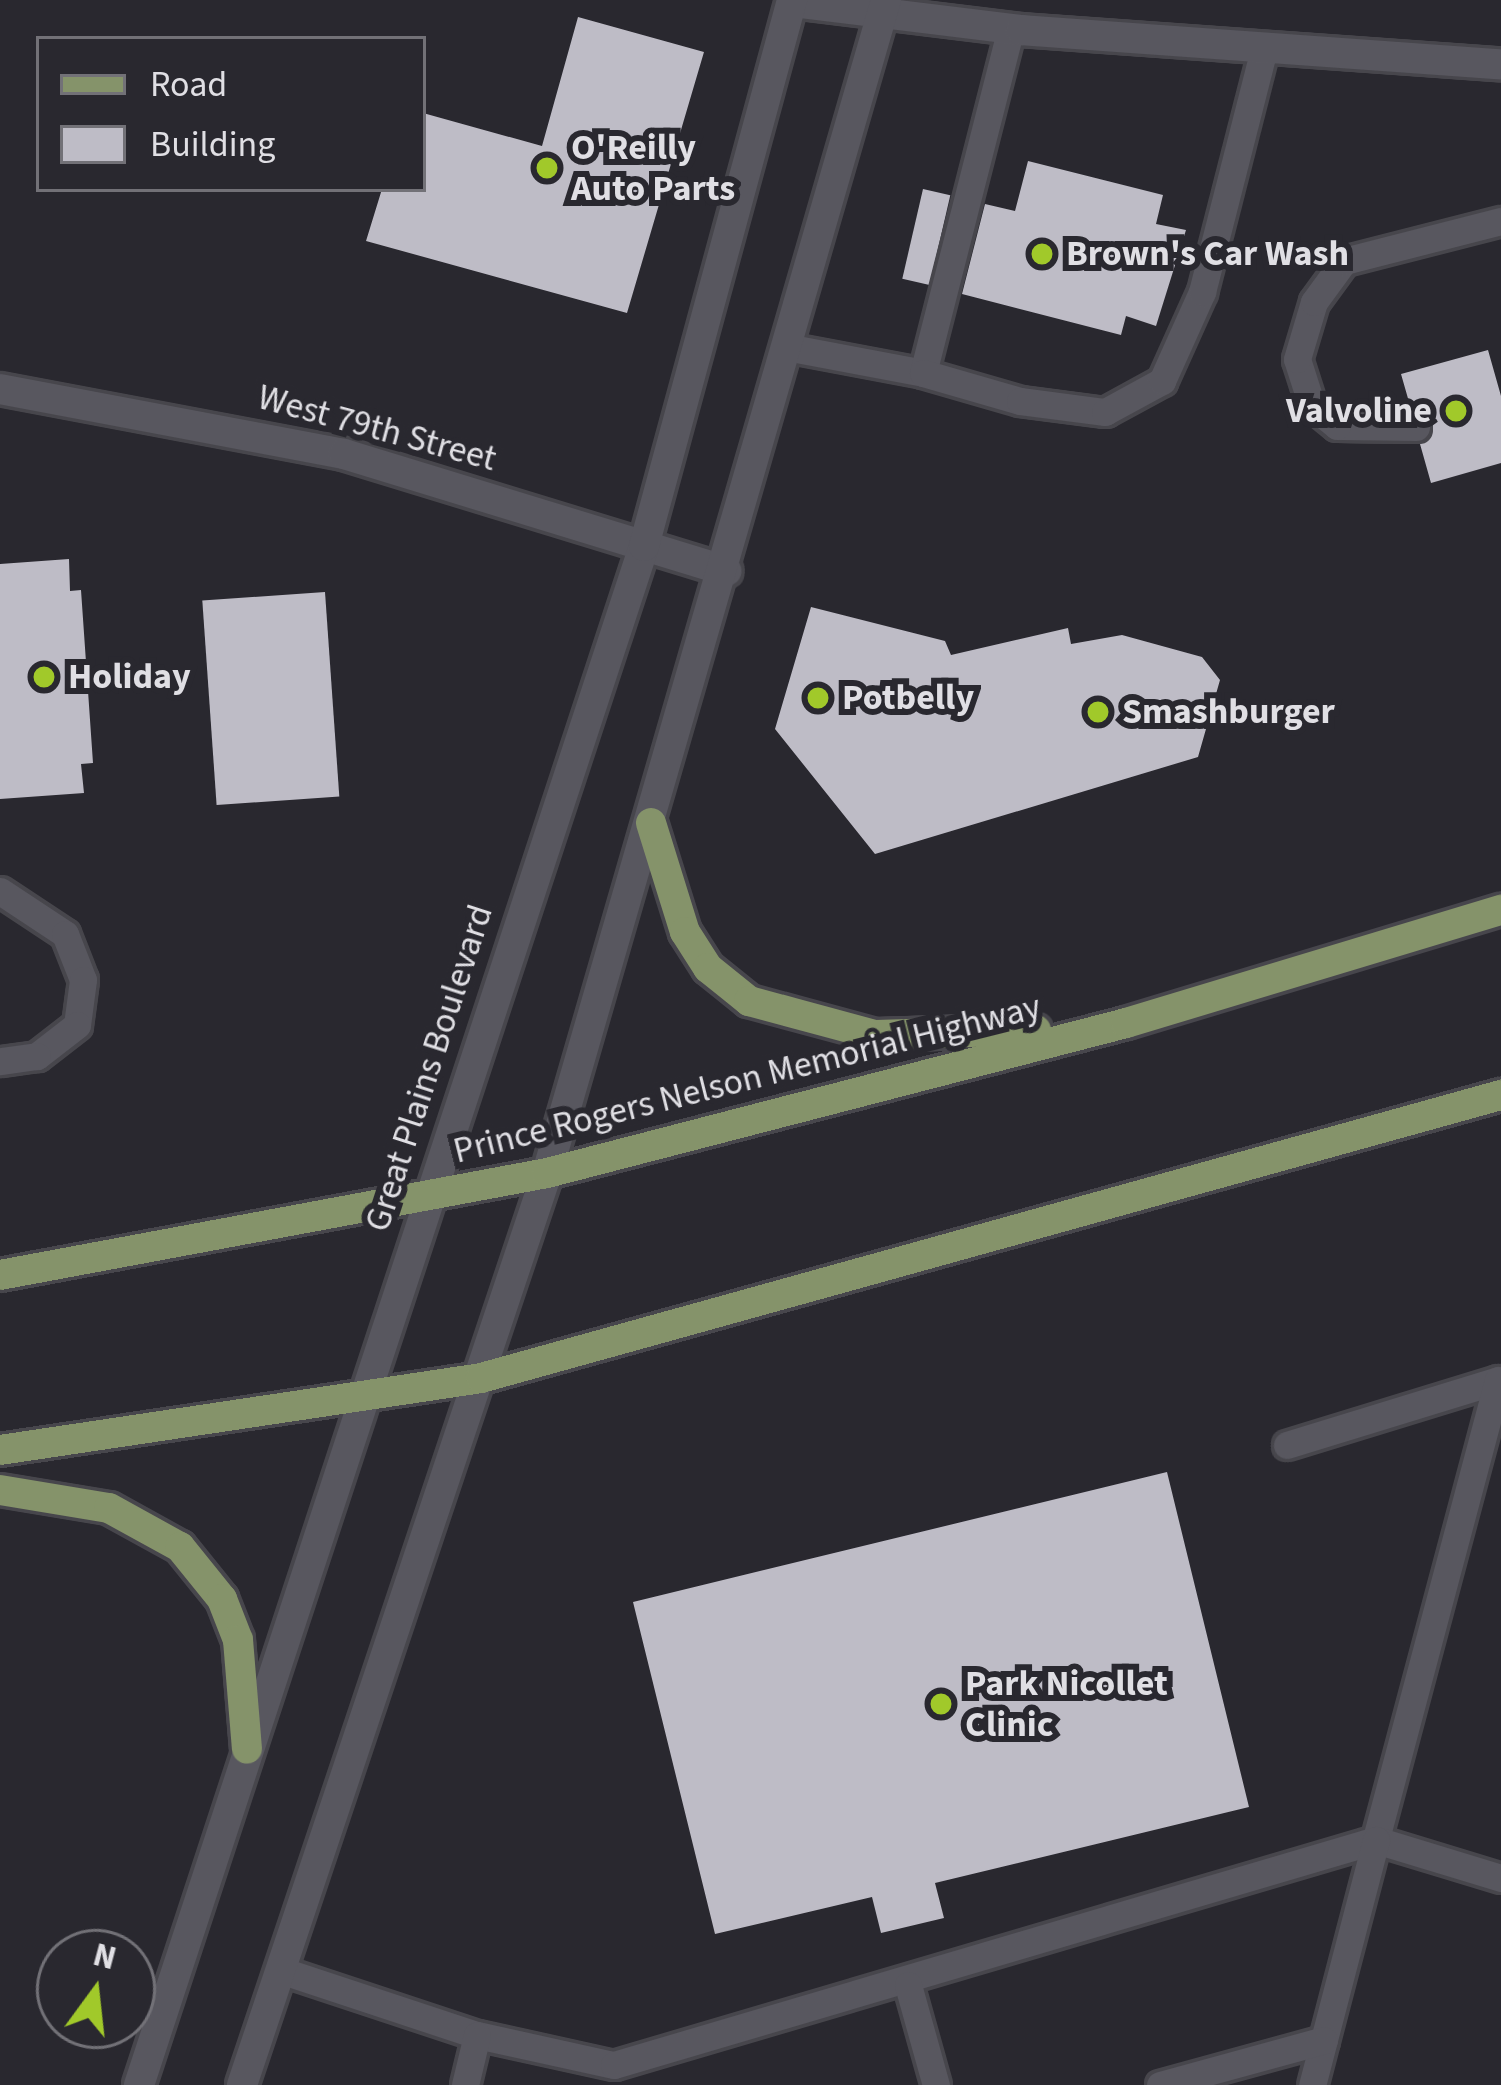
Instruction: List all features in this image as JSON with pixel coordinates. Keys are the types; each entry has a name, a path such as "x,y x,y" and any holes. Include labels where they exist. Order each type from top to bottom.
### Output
{"main road":[{"path":"651,823 674,909 709,968 798,1022 964,1037 1126,1023"},
{"name":"Prince Rogers Nelson Memorial Highway","path":"0,1275 430,1199 547,1173 1126,1023 1501,910"},
{"path":"0,1450 358,1401 481,1378 1501,1095"},
{"path":"0,1490 109,1508 180,1547 222,1599 238,1640 247,1749"}],"street":[{"path":"792,1 886,4 1011,28 1501,64"},
{"name":"Great Plains Boulevard","path":"139,2085 358,1401 430,1199 644,546 792,1"},
{"path":"242,2085 547,1173 726,571 886,4"},
{"name":"West 79th Street","path":"0,389 344,454 726,571"}],"lane":[{"path":"923,373 1011,28"},
{"path":"786,347 923,373 1020,401 1105,412 1162,381 1202,292 1264,48"},
{"path":"1416,427 1337,426 1312,406 1298,359 1314,302 1344,261 1501,221"},
{"path":"0,891 65,934 82,980 77,1024 38,1056 0,1061"},
{"path":"1287,1445 1498,1380 1312,2085"},
{"path":"280,1970 477,2035 614,2065 908,1985 1376,1840 1501,1878"},
{"path":"908,1985 936,2085"},
{"path":"465,2085 477,2035"},
{"path":"1160,2085 1324,2040"}],"building":[{"name":"O'Reilly Auto Parts","path":"578,17 704,52 627,313 366,241 381,192 426,192 426,114 542,146"},
{"name":"Brown's Car Wash","path":"1028,161 1163,195 1156,224 1186,230 1156,326 1126,316 1121,335 962,294 985,204 1015,211"},
{"path":"923,189 950,195 930,285 902,279"},
{"name":"Valvoline","path":"1488,350 1501,396 1501,463 1431,483 1420,444 1432,419 1411,409 1401,374"},
{"name":"Holiday","path":"69,559 70,591 81,590 93,763 81,764 84,793 0,799 0,564"},
{"path":"325,592 339,797 217,805 202,601"},
{"path":"811,607 945,641 951,655 1068,628 1071,644 1122,635 1202,657 1220,680 1198,757 875,854 775,729"},
{"name":"Park Nicollet Clinic","path":"1167,1472 1249,1807 935,1883 944,1918 881,1933 872,1897 715,1934 633,1602"}],"place":[{"name":"O'Reilly Auto Parts","path":"547,168"},
{"name":"Brown's Car Wash","path":"1042,254"},
{"name":"Valvoline","path":"1456,411"},
{"name":"Holiday","path":"44,677"},
{"name":"Potbelly","path":"818,698"},
{"name":"Smashburger","path":"1098,712"},
{"name":"Park Nicollet Clinic","path":"941,1704"}]}
